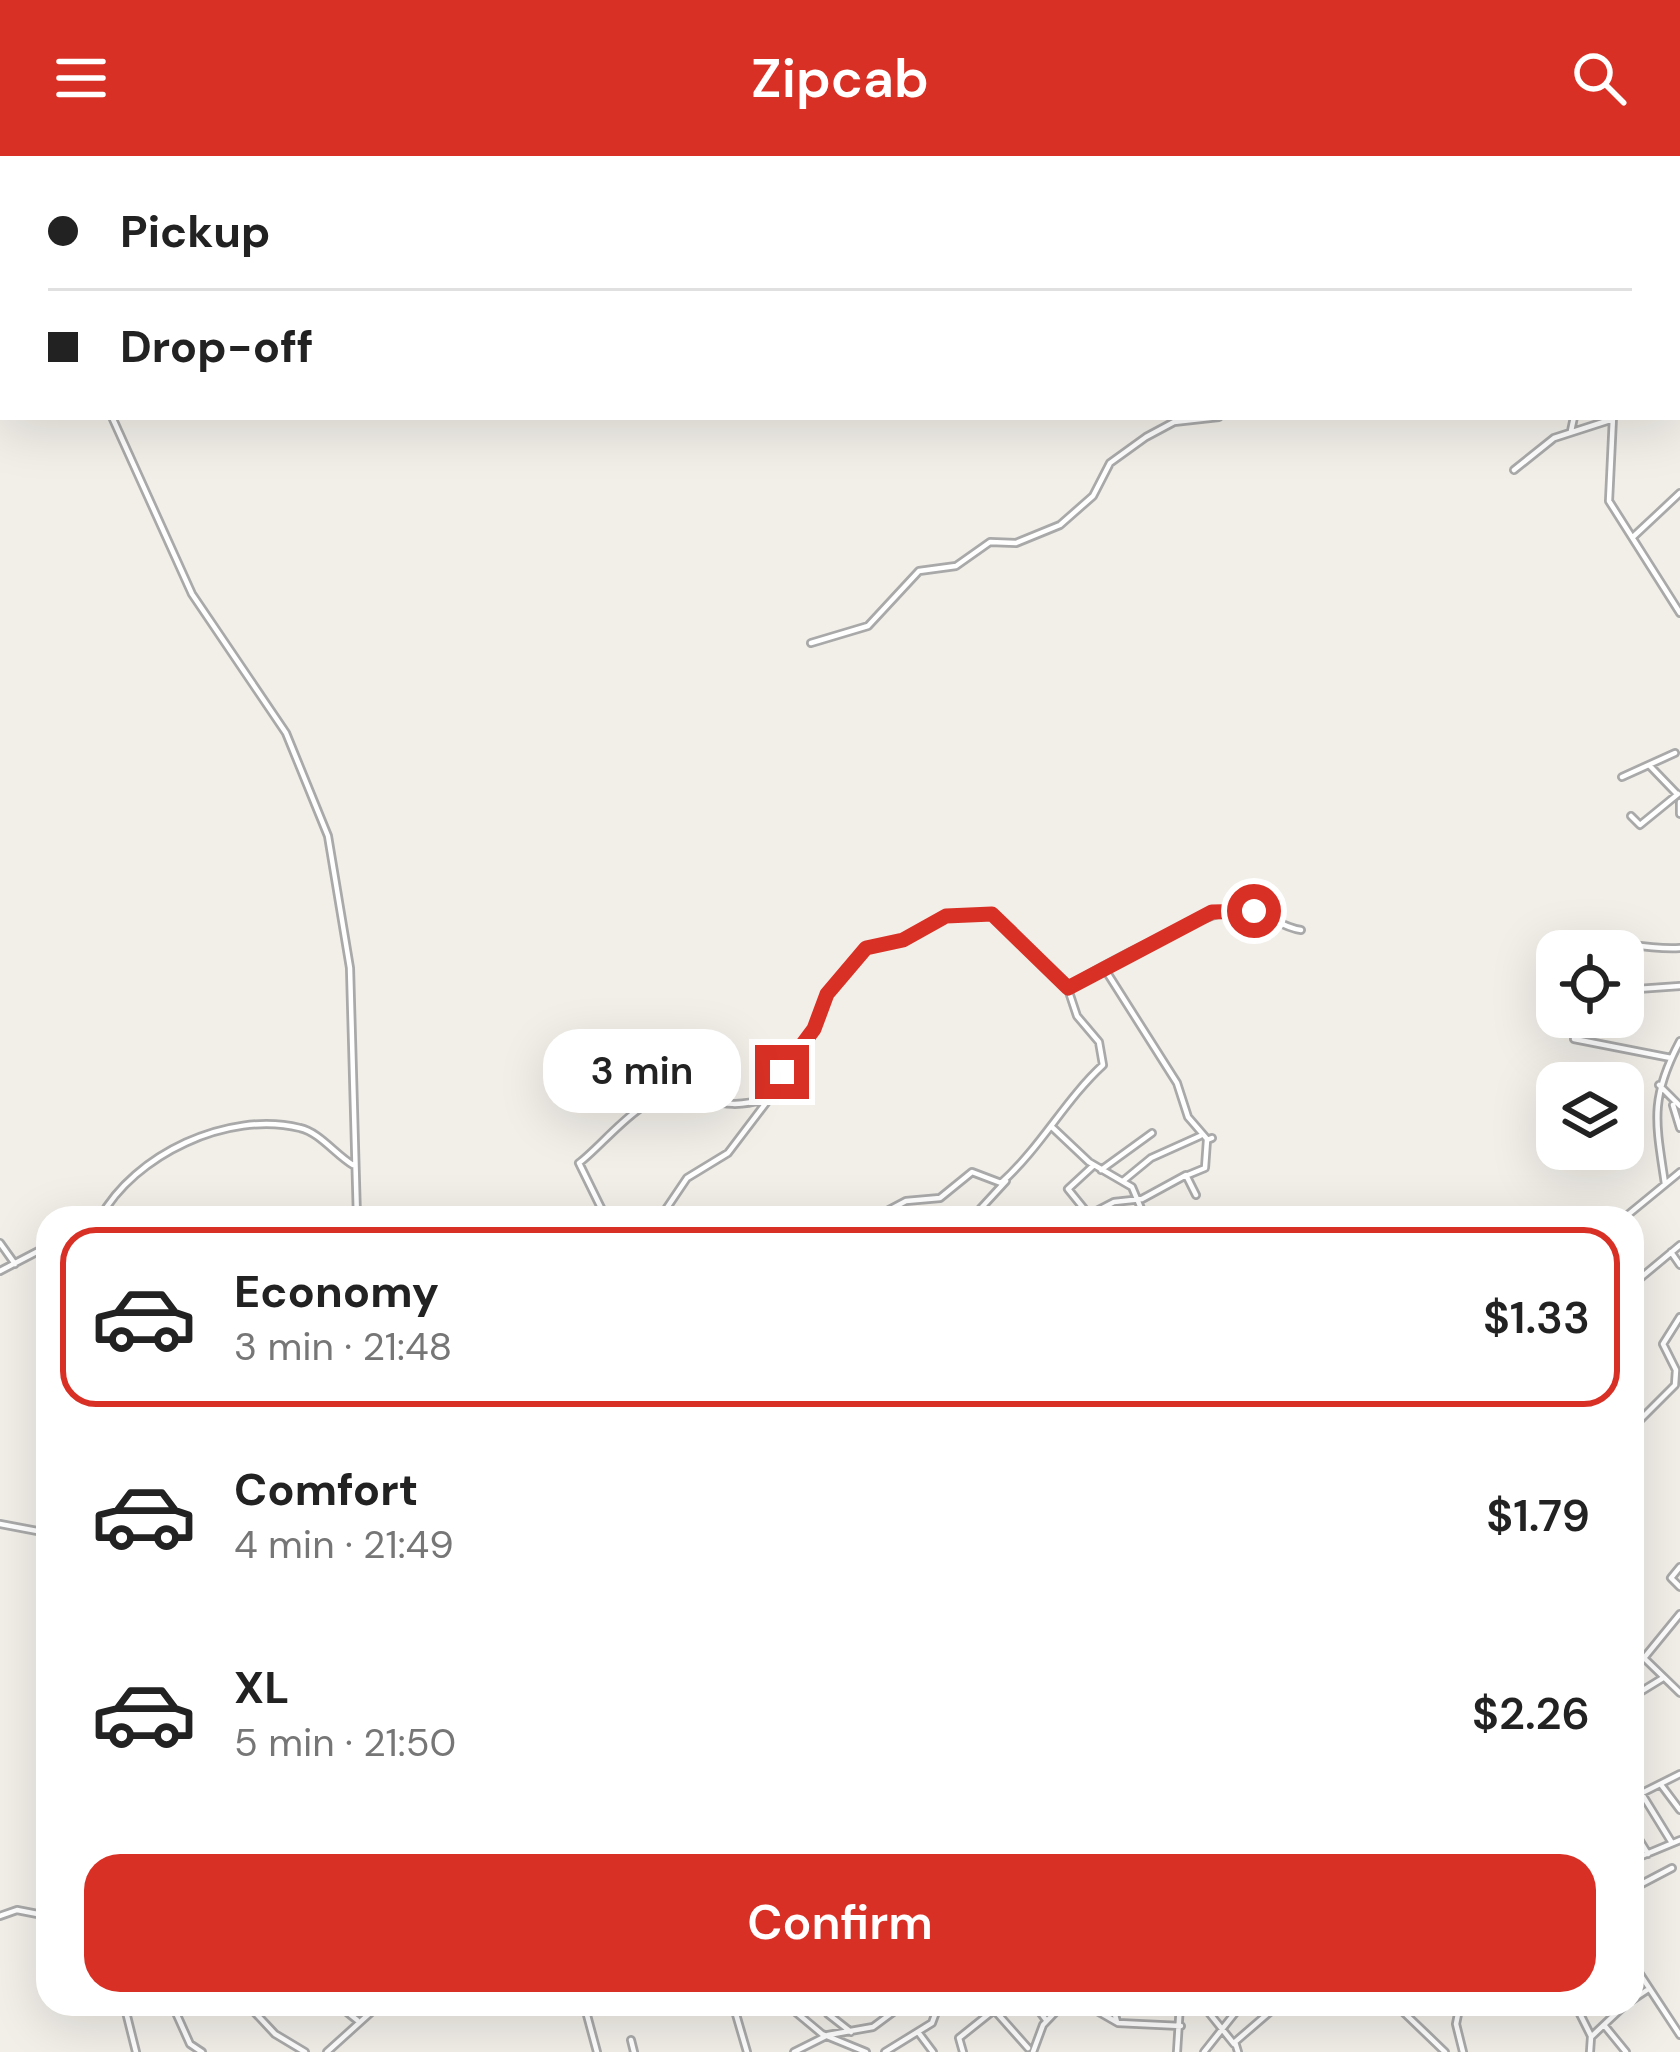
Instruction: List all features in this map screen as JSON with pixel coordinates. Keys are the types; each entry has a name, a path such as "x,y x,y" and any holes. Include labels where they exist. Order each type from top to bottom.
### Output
{"street":[{"path":"113,420 192,594 286,733 328,836 350,968 357,1206"},
{"path":"811,643 868,626 919,572 953,566 988,543 1016,543 1060,525 1093,496 1110,463 1171,423 1196,420"},
{"path":"1571,431 1573,420"},
{"path":"1514,470 1518,462 1571,431 1607,420"},
{"path":"1613,420 1609,501 1680,613"},
{"path":"1633,537 1680,493"},
{"path":"1622,777 1675,753"},
{"path":"1650,766 1679,798 1680,814"},
{"path":"1630,816 1640,825 1679,798"},
{"path":"1068,988 1216,910 1250,909 1277,926 1301,930"},
{"path":"668,1206 687,1178 730,1151 814,1029 827,994 865,950 903,940 944,917 992,914 1068,988 1075,1012 1099,1042 1104,1063 1064,1103 1053,1128 997,1184 972,1172 940,1198 897,1206"},
{"path":"1644,949 1680,948"},
{"path":"1105,969 1178,1084 1188,1117 1207,1137 1206,1168 1142,1199 1105,1206"},
{"path":"1644,989 1680,986"},
{"path":"1574,1039 1671,1058"},
{"path":"1665,1184 1654,1124 1659,1085 1680,1042"},
{"path":"1659,1085 1676,1105 1680,1128"},
{"path":"600,1206 579,1163 642,1110 667,1096 733,1105 772,1094"},
{"path":"106,1206 112,1195 179,1146 217,1129 301,1128 356,1167"},
{"path":"1053,1128 1097,1168 1123,1180 1143,1206"},
{"path":"1081,1206 1068,1190 1152,1132"},
{"path":"1123,1180 1156,1155 1207,1137"},
{"path":"1638,1206 1680,1172"},
{"path":"1188,1175 1196,1195"},
{"path":"986,1206 998,1196 1008,1176"},
{"path":"0,1243 15,1264"},
{"path":"1644,1275 1680,1245"},
{"path":"1671,1252 1680,1264"},
{"path":"0,1271 36,1253"},
{"path":"1644,1416 1675,1385 1676,1370 1664,1344 1680,1317"},
{"path":"0,1524 36,1531"},
{"path":"1680,1567 1671,1578 1680,1587"},
{"path":"1679,1688 1644,1658 1680,1614"},
{"path":"1644,1690 1665,1677"},
{"path":"1644,1792 1680,1774"},
{"path":"1660,1784 1680,1810"},
{"path":"1644,1798 1672,1843"},
{"path":"1644,1855 1680,1840"},
{"path":"1644,1847 1648,1853"},
{"path":"1644,1882 1672,1868"},
{"path":"0,1916 17,1910 36,1914"},
{"path":"1644,1985 1680,2035"},
{"path":"127,2016 136,2052"},
{"path":"177,2016 190,2044 202,2052"},
{"path":"259,2016 275,2034 305,2052"},
{"path":"352,2016 357,2020"},
{"path":"327,2052 363,2016"},
{"path":"587,2016 597,2052"},
{"path":"736,2016 747,2052"},
{"path":"802,2016 828,2035 866,2052"},
{"path":"831,2016 851,2032"},
{"path":"794,2052 828,2035 880,2023 889,2016"},
{"path":"885,2052 936,2016"},
{"path":"963,2052 959,2038 982,2016"},
{"path":"1000,2016 1030,2050 1050,2016"},
{"path":"1043,2016 1046,2020"},
{"path":"1106,2016 1118,2023 1181,2026"},
{"path":"1116,2016 1118,2023"},
{"path":"1178,2052 1181,2016"},
{"path":"1211,2016 1238,2052"},
{"path":"1204,2052 1234,2016"},
{"path":"1234,2044 1266,2016"},
{"path":"1408,2016 1445,2052"},
{"path":"1458,2016 1462,2052"},
{"path":"1581,2016 1591,2036 1590,2052"},
{"path":"1591,2036 1614,2016"},
{"path":"1604,2025 1626,2052"},
{"path":"918,2032 933,2052"},
{"path":"631,2040 634,2052"}],"route":[{"path":"782,1072 814,1029 827,994 866,948 903,940 935,920 955,914 992,914 1068,988 1151,940 1196,925 1212,912 1254,911"}]}
